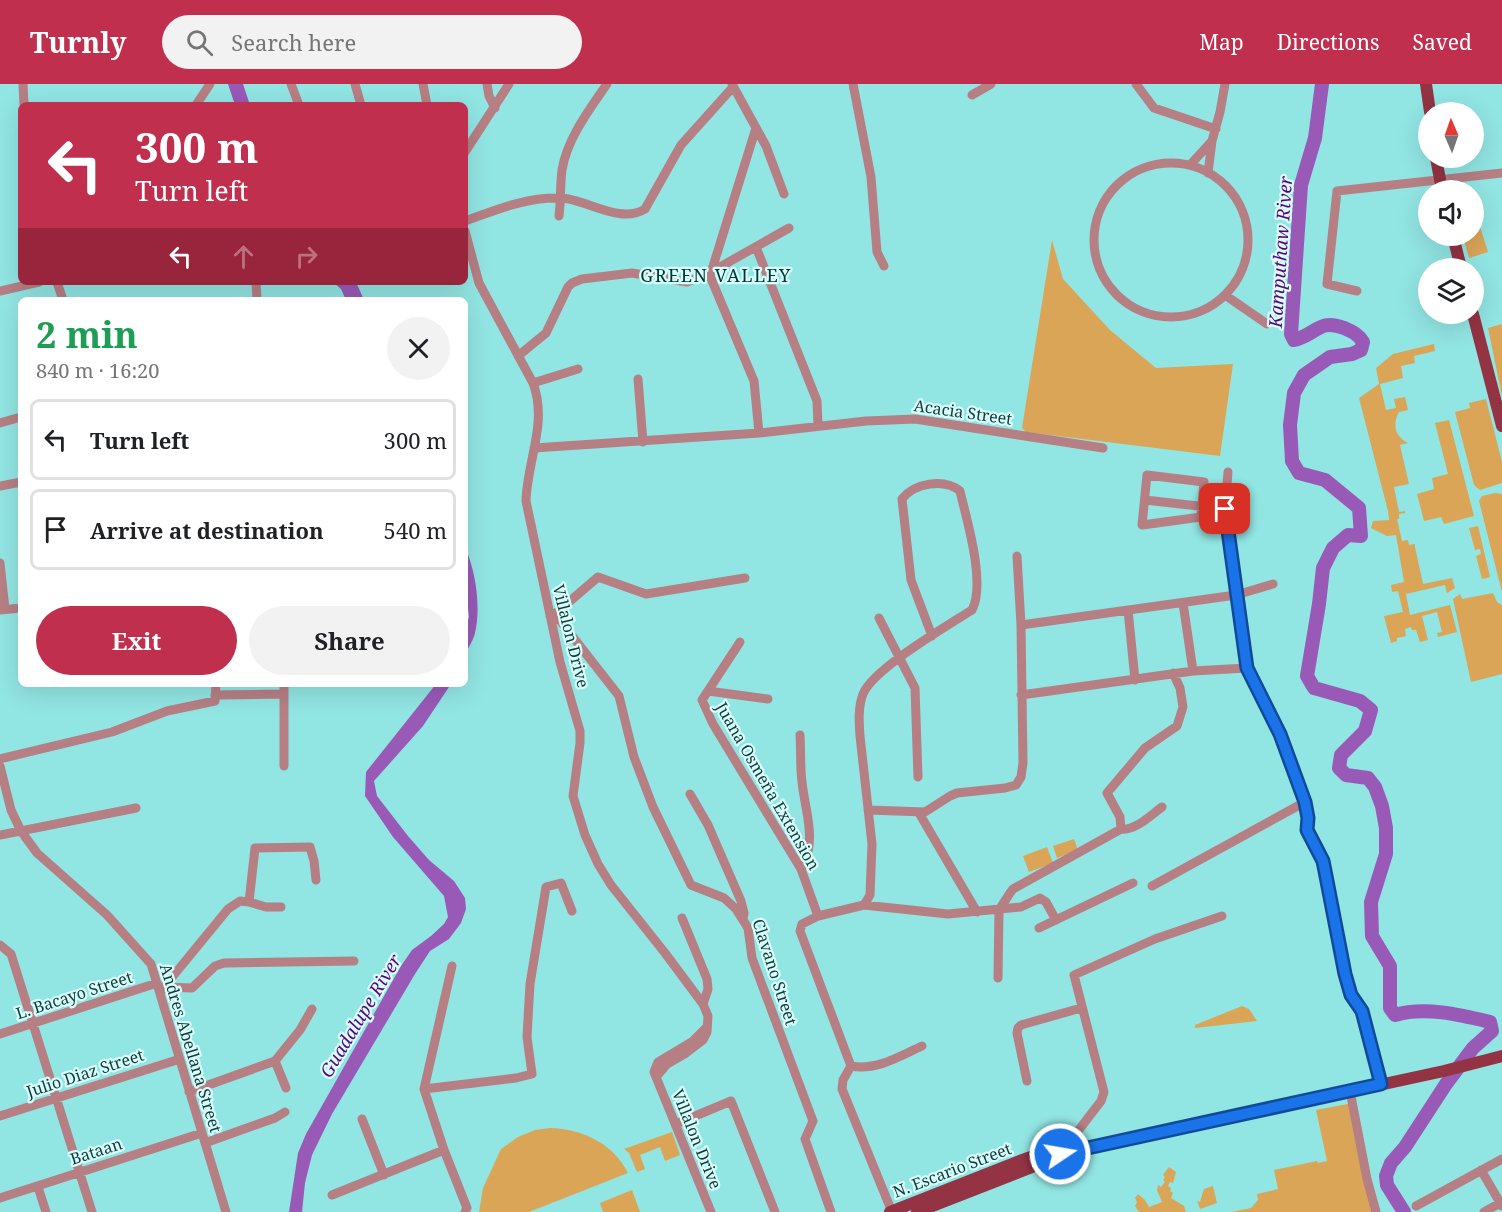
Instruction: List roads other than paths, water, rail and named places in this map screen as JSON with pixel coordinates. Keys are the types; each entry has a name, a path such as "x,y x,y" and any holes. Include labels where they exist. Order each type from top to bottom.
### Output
{"main road":[{"path":"1426,84 1429,102"},
{"path":"1476,324 1499,406 1502,426"},
{"name":"N. Escario Street","path":"891,1212 1044,1153 1062,1153 1444,1071 1502,1056"},
{"name":"N. Escario Street","path":"916,1212 1055,1158 1062,1153"}],"street":[{"path":"23,84 24,102"},
{"path":"198,102 210,84"},
{"path":"291,84 298,102"},
{"path":"355,84 360,102"},
{"path":"423,84 426,102"},
{"path":"487,84 489,96 495,108"},
{"path":"468,148 510,84"},
{"path":"559,216 562,172 566,155 573,137 607,84"},
{"path":"853,84 871,177 877,252 885,266"},
{"path":"972,95 991,84"},
{"path":"1136,84 1154,108 1216,129"},
{"path":"1208,173 1212,141 1225,84"},
{"path":"468,220 521,201 562,197 609,211 631,215 640,212 645,209 681,145 733,85 766,146 784,194"},
{"path":"756,128 711,272 711,283 753,381 759,433"},
{"path":"1190,165 1212,141"},
{"path":"1172,163 1190,165 1208,173 1224,184 1236,198 1244,214 1248,232 1248,251 1243,269 1225,295 1206,309 1188,315 1170,317 1152,315 1134,308 1112,291 1102,275 1096,258 1094,230 1099,212 1108,196 1120,182 1153,165 1172,163"},
{"path":"1471,180 1502,174"},
{"path":"1358,291 1327,284 1337,191 1418,187"},
{"path":"518,356 546,333 572,283 598,275 632,273 687,282 711,272 789,228"},
{"name":"Villalon Drive","path":"468,243 478,283 534,383 539,397 540,410 526,489 526,501 580,731 573,796 585,835 598,864 611,885 703,1004 708,1016 707,1032 703,1040 668,1064 656,1077 711,1212"},
{"path":"756,247 817,401 818,426"},
{"path":"0,291 26,285"},
{"path":"1225,295 1267,324"},
{"path":"534,383 578,369"},
{"path":"638,379 643,442"},
{"path":"0,423 18,418"},
{"name":"Acacia Street","path":"534,448 643,442 915,419 1103,448"},
{"path":"1228,472 1225,509 1247,668 1280,734 1305,802 1308,818 1307,830 1323,861 1345,974 1351,995 1362,1011 1381,1084"},
{"path":"1147,475 1204,482 1201,517 1143,525 1145,500 1147,475"},
{"path":"0,486 18,483"},
{"path":"864,904 870,895 872,843 860,736 860,704 867,687 899,658 972,610 977,599 974,548 960,491 944,483 910,490 902,500 911,580 932,636"},
{"path":"1145,500 1225,509"},
{"path":"868,810 925,812 957,793 1005,788 1016,785 1021,777 1023,763 1021,625 1017,556"},
{"path":"0,563 3,610 18,608"},
{"path":"552,615 598,577 646,594 745,578"},
{"path":"1021,625 1236,595 1273,584"},
{"path":"1183,603 1193,670"},
{"path":"1128,610 1135,680"},
{"name":"Clavano Street","path":"552,615 619,696 634,757 653,807 692,885 724,898 748,928 752,958 813,1121 805,1138 831,1212"},
{"path":"879,618 915,688 918,777"},
{"name":"Juana Osmeña Extension","path":"740,642 702,700 705,709 801,869 818,916"},
{"path":"1021,695 1193,670 1247,668"},
{"path":"1121,829 1120,817 1107,793 1145,748 1177,726 1183,707 1180,688 1173,673"},
{"path":"0,759 112,732 167,711 215,701 216,687"},
{"path":"216,695 284,689 284,766"},
{"path":"708,691 768,699"},
{"path":"800,735 801,779 809,823 810,847 808,858 801,869"},
{"name":"Andres Abellana Street","path":"0,766 10,810 21,831 37,853 87,896 151,964 226,1212"},
{"path":"690,794 708,825 741,901 743,919"},
{"path":"1152,886 1305,802"},
{"path":"998,978 999,910 1013,889 1121,829 1134,827 1162,807"},
{"path":"0,835 136,808"},
{"path":"919,813 977,912"},
{"path":"249,902 255,848 310,848 316,880"},
{"path":"424,1089 532,1074 527,1037 530,984 546,887 561,883 572,911"},
{"path":"1039,928 1132,883"},
{"path":"851,1066 800,931 802,924 818,916 864,904 948,914 1022,907 1040,898 1046,902 1056,920"},
{"path":"160,988 228,909 240,901 266,907 281,907"},
{"path":"1062,1153 1101,1101 1104,1092 1073,979 1076,973 1155,939 1222,916"},
{"path":"682,918 707,979 708,989 703,1004"},
{"path":"0,945 11,954 92,1212"},
{"path":"160,988 192,988 216,966 224,963 354,961"},
{"path":"452,966 424,1089 444,1150 467,1208 465,1212"},
{"name":"L. Bacayo Street","path":"0,1034 160,988"},
{"path":"1027,1081 1017,1033 1018,1028 1022,1024 1081,1008"},
{"path":"189,1092 275,1061 300,1030 312,1009"},
{"path":"851,1066 887,1063 922,1046"},
{"name":"Julio Diaz Street","path":"0,1116 180,1059"},
{"path":"275,1061 286,1088"},
{"path":"851,1066 843,1080 842,1089 891,1212"},
{"path":"1350,1091 1367,1179 1376,1212"},
{"path":"676,1124 730,1101 775,1212"},
{"path":"205,1143 275,1118 285,1112"},
{"path":"362,1119 384,1175"},
{"name":"Bataan","path":"0,1198 202,1133"},
{"path":"332,1195 444,1150"},
{"path":"1416,1206 1502,1159"},
{"path":"1481,1170 1501,1204 1485,1212"},
{"path":"38,1186 46,1212"}],"waterway":[{"name":"Kamputhaw River","path":"1322,84 1315,138 1301,185 1291,334 1294,340 1323,326 1336,325 1353,332 1363,342 1361,350 1352,354 1330,357 1304,375 1294,393 1290,425 1292,461 1299,473 1325,480 1359,508 1361,536 1348,535 1333,548 1323,568 1307,676 1314,688 1360,701 1371,710 1365,731 1341,755 1339,768 1346,775 1368,778 1375,787 1382,806 1386,828 1386,854 1371,902 1372,936 1390,966 1390,1008 1395,1015 1431,1011 1479,1019 1490,1022 1492,1031 1473,1048 1446,1084 1405,1147 1391,1163 1386,1176 1387,1185 1404,1212"}],"district":[{"name":"GREEN VALLEY","path":"716,276"}],"water label":[{"name":"Guadalupe River","path":"361,1016"}]}
